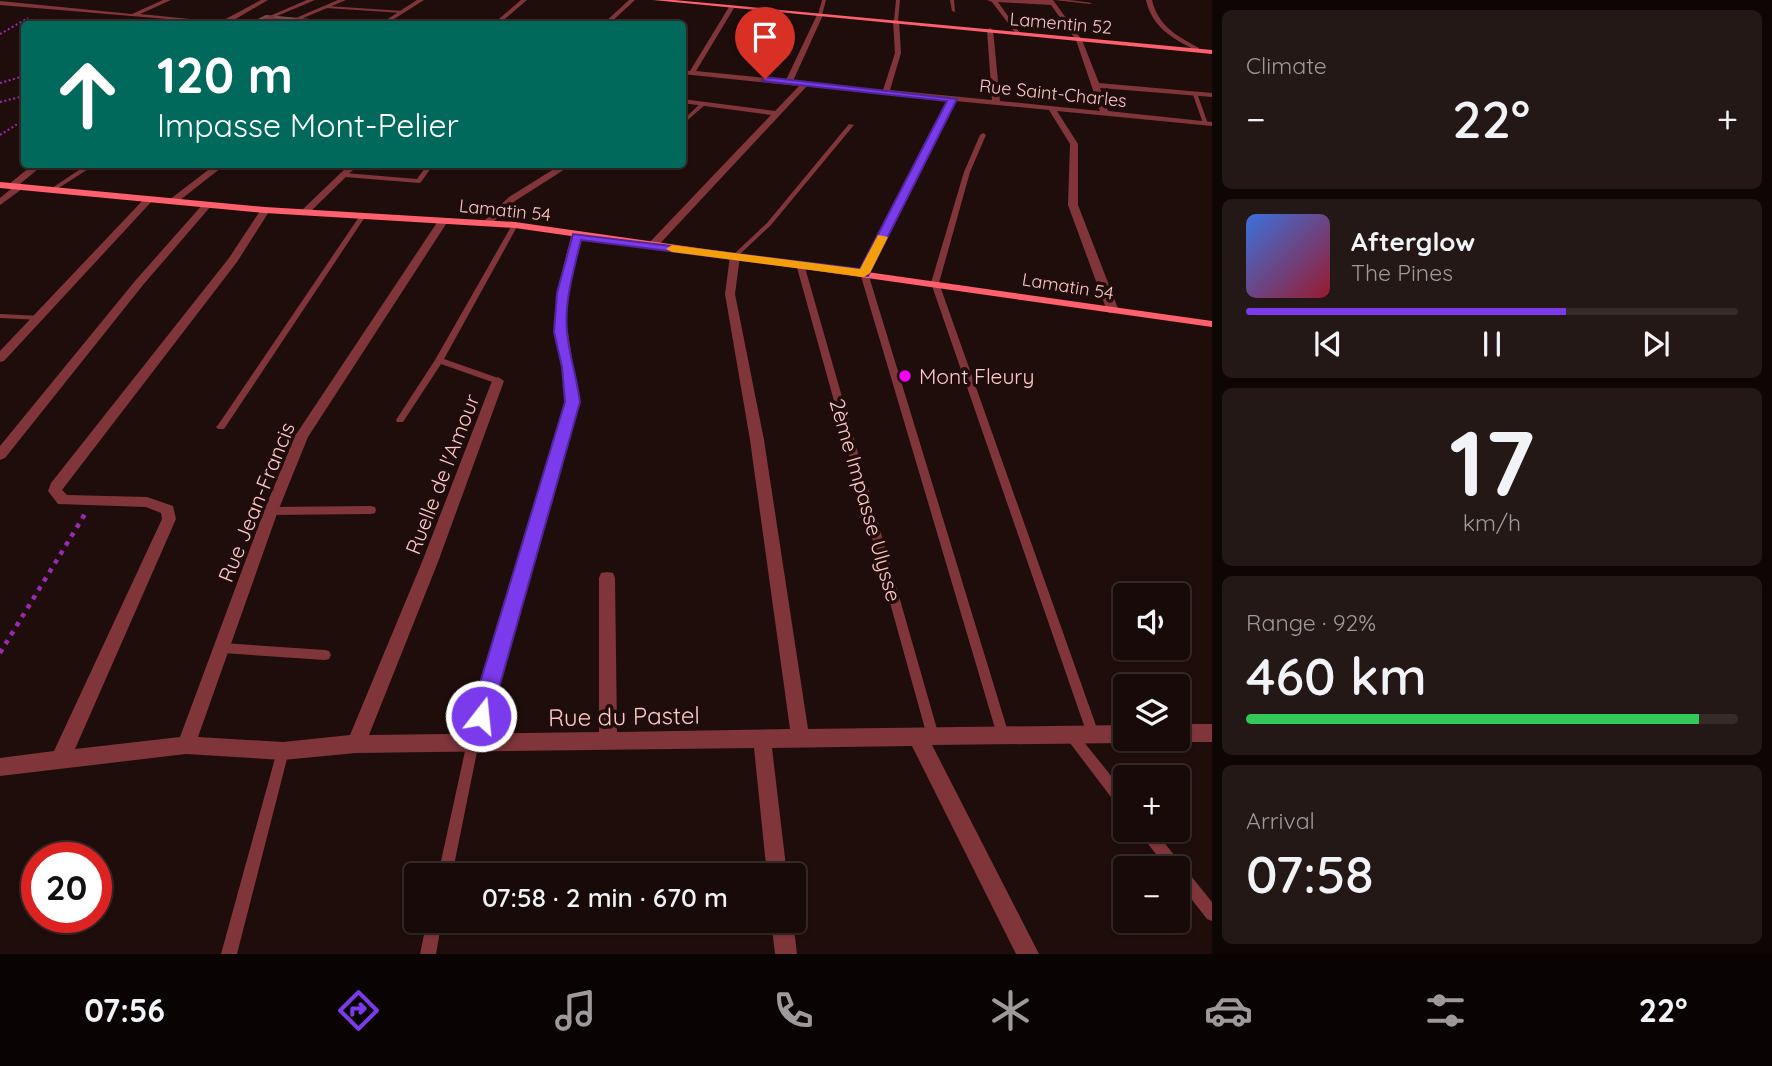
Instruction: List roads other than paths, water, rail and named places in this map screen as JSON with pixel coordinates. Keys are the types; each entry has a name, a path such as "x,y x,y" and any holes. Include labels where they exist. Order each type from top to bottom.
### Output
{"street":[{"path":"44,8 64,0"},
{"path":"133,16 168,0"},
{"path":"227,21 265,0"},
{"path":"261,21 312,0"},
{"path":"292,21 343,0"},
{"path":"388,21 421,0"},
{"path":"500,21 524,0"},
{"path":"609,21 632,0"},
{"name":"Lamentin 52","path":"656,0 1212,52"},
{"path":"993,0 1053,1 1081,39 1105,114"},
{"path":"993,0 1017,33"},
{"path":"1149,0 1150,13 1157,23 1198,50"},
{"path":"0,3 189,21"},
{"path":"692,73 731,8"},
{"path":"789,82 820,15"},
{"path":"886,92 898,53 896,21"},
{"path":"990,30 996,103"},
{"name":"Rue Saint-Charles","path":"686,72 1209,124"},
{"path":"651,247 806,83"},
{"path":"1096,85 1212,95"},
{"path":"864,273 952,99"},
{"path":"686,102 778,114"},
{"path":"1052,109 1074,144 1073,205 1113,311"},
{"path":"1209,124 1212,132"},
{"path":"0,202 36,168"},
{"path":"172,202 217,168"},
{"path":"304,213 351,168"},
{"path":"486,224 512,199 562,168"},
{"name":"Lamatin 54","path":"0,185 206,206 515,225 651,247 935,283 1211,326"},
{"path":"0,358 148,200"},
{"path":"0,456 139,283 206,206"},
{"path":"60,760 166,531 168,510 147,502 63,500 55,491 58,483 233,260 265,210"},
{"name":"Rue Jean-Francis","path":"186,745 271,511 302,436 443,221"},
{"path":"573,402 561,332 563,293 576,236"},
{"path":"736,256 730,293 757,440 800,738"},
{"name":"Ruelle de l'Amour","path":"356,744 430,562 498,381"},
{"path":"607,578 608,740"},
{"path":"1190,733 1212,733"},
{"name":"Rue du Pastel","path":"0,767 186,745 283,751 356,744 1113,734"},
{"name":"2ème Impasse Ulysse","path":"925,736 1028,954"},
{"path":"762,739 776,863"},
{"path":"784,933 786,954"}],"lane":[{"path":"731,8 737,0"},
{"path":"820,15 824,0"},
{"path":"896,21 898,0"},
{"path":"952,0 954,11"},
{"path":"1053,1 1090,3"},
{"path":"327,7 403,12"},
{"path":"1194,93 1209,124"},
{"path":"686,120 703,104"},
{"path":"736,256 769,224 850,125"},
{"path":"982,135 967,172 935,283 1093,734"},
{"path":"51,190 87,168"},
{"path":"345,175 419,181 428,168"},
{"path":"220,427 362,217"},
{"path":"400,420 439,360 515,225"},
{"name":"2ème Impasse Ulysse","path":"800,264 925,736"},
{"path":"864,273 1003,735"},
{"path":"0,316 40,317"},
{"name":"Ruelle de l'Amour","path":"439,360 498,381"},
{"path":"448,863 473,742 573,402"},
{"path":"271,511 371,510"},
{"path":"222,648 325,655"},
{"path":"1071,734 1113,788"},
{"path":"229,954 283,751"},
{"path":"1156,842 1167,856"},
{"path":"1190,886 1212,914"},
{"path":"428,954 432,933"}],"place":[{"name":"Mont Fleury","path":"905,376"}]}
